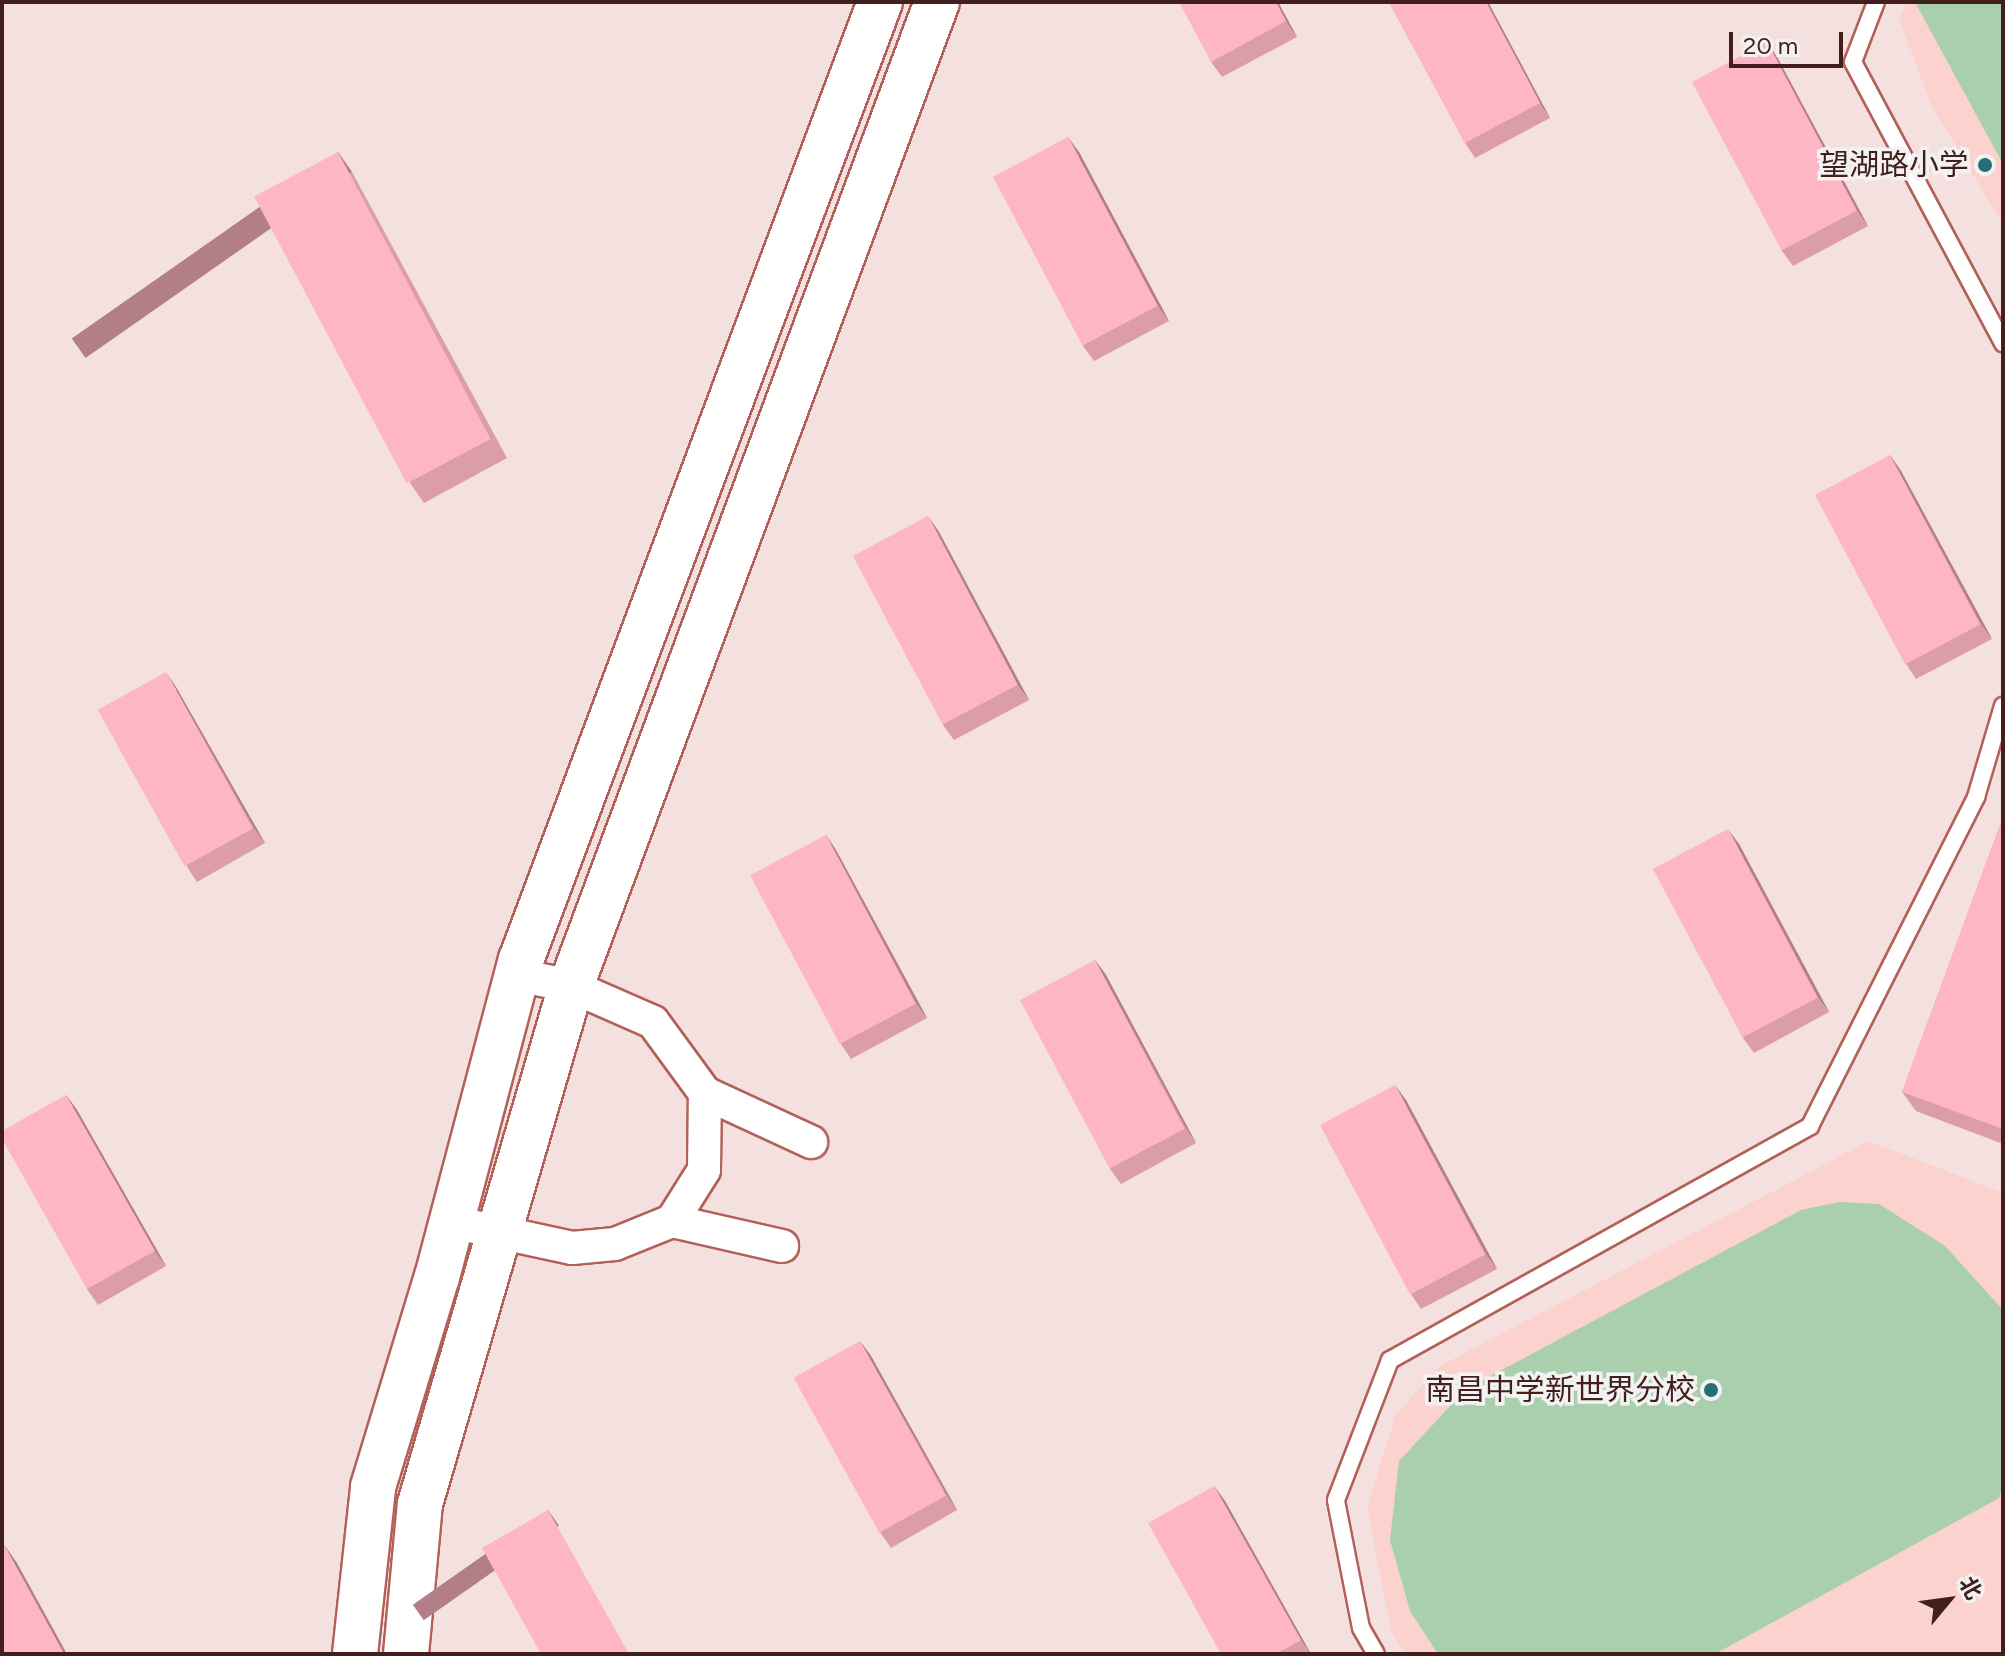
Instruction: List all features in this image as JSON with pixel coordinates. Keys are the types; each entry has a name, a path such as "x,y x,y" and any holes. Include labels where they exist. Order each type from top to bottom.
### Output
{"main road":[{"path":"355,1654 373,1487 452,1222 517,975 880,2"},
{"path":"406,1654 420,1504 571,986 937,2"}],"street":[{"path":"517,975 571,986 653,1022 705,1093 811,1142"},
{"path":"672,1221 704,1170 705,1093"},
{"path":"452,1222 572,1248 615,1244 672,1221 782,1246"}],"lane":[{"path":"1876,2 1853,62 2003,343"},
{"path":"1376,1654 1361,1628 1336,1500 1390,1360 1810,1126 1976,797 2003,706"}],"shaded area":[{"name":"望湖路小学","path":"1907,2 2003,2 2003,225 1931,104 1899,19"},
{"name":"南昌中学新世界分校","path":"1869,1141 2003,1193 2003,1654 1405,1654 1391,1630 1367,1507 1396,1414 1440,1366"}],"green space":[{"path":"2003,2 2003,164 1916,4"},
{"name":"南昌中学新世界分校","path":"1839,1202 1879,1204 1945,1246 2003,1310 2003,1486 1999,1498 1715,1654 1438,1654 1410,1611 1390,1540 1399,1461 1466,1389 1801,1210"}],"building":[{"path":"1179,2 1276,2 1286,21 1211,62"},
{"path":"1389,2 1486,2 1540,103 1465,143"},
{"path":"1767,42 1857,211 1782,251 1692,82"},
{"path":"1068,137 1158,306 1083,346 993,177"},
{"path":"338,152 491,439 407,484 254,197"},
{"path":"1890,455 1980,625 1905,664 1815,495"},
{"path":"928,516 1018,685 943,725 853,556"},
{"path":"166,672 253,829 185,866 98,710"},
{"path":"2003,817 2003,1129 1902,1092"},
{"path":"1728,829 1818,998 1743,1038 1653,869"},
{"path":"826,835 916,1004 840,1044 750,875"},
{"path":"1095,960 1185,1129 1110,1169 1020,1000"},
{"path":"1395,1085 1485,1255 1410,1294 1320,1125"},
{"path":"66,1095 155,1251 87,1289 2,1139 2,1131"},
{"path":"860,1341 946,1496 879,1533 794,1378"},
{"path":"1214,1486 1301,1640 1276,1654 1221,1654 1148,1523"},
{"path":"548,1510 629,1654 541,1654 482,1548"},
{"path":"3,1543 64,1654 2,1654"}],"place":[{"name":"望湖路小学","path":"1985,165"},
{"name":"南昌中学新世界分校","path":"1711,1390"}]}
